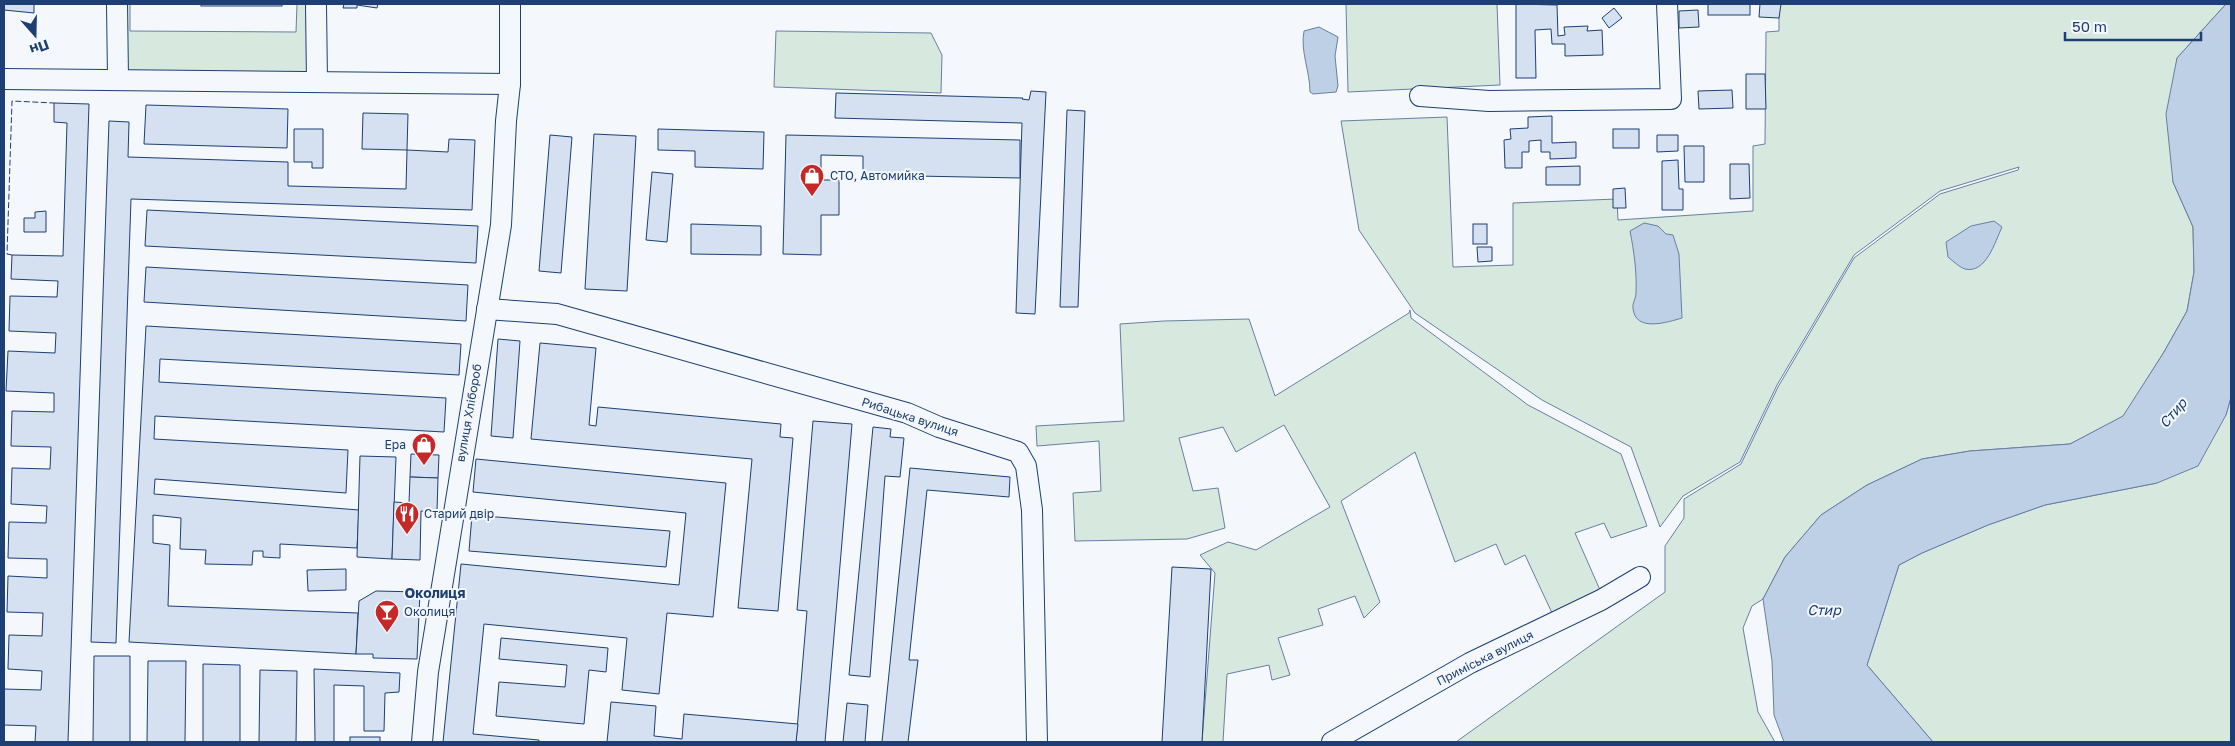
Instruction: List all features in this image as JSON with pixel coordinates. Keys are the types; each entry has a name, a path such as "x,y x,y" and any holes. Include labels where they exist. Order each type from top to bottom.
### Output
{"street":[{"path":"117,4 118,79"},
{"path":"316,4 318,82"},
{"name":"вулиця Хлібороб","path":"422,742 428,672 501,225 506,121 510,84 510,4"},
{"path":"1420,96 1489,101 1671,99 1667,4"},
{"path":"4,79 510,84"},
{"name":"Рибацька вулиця","path":"487,309 557,314 907,413 939,427 1018,452 1026,466 1032,510 1037,742"},
{"name":"Приміська вулиця","path":"1332,742 1470,663 1601,600 1640,577"}],"shaded area":[{"path":"117,4 130,4 130,31 296,32 297,4 316,4 317,82 118,79"},
{"path":"1346,4 1497,4 1500,85 1348,92"},
{"path":"1779,4 2226,4 2177,58 2173,182 2193,227 2194,272 2187,311 2124,416 2070,444 1970,451 1922,459 1867,485 1821,515 1785,557 1763,599 1752,606 1743,628 1758,712 1775,742 1456,742 1665,592 1665,546 1684,518 1684,499 1741,464 1778,387 1854,258 1940,194 2018,170 2019,167 1940,191 1854,255 1777,385 1740,462 1683,496 1660,527 1631,447 1542,400 1415,313 1359,230 1341,121 1447,117 1453,267 1513,265 1513,203 1617,199 1618,220 1753,211 1753,146 1765,144 1766,32 1779,31"},
{"path":"776,31 931,33 942,55 941,93 774,87"},
{"path":"1410,310 1411,318 1528,405 1621,454 1647,526 1611,538 1604,523 1575,533 1600,590 1552,613 1525,555 1505,565 1496,544 1455,562 1415,452 1341,501 1380,602 1364,618 1355,596 1318,609 1323,625 1278,638 1290,675 1272,680 1269,665 1227,674 1223,742 1202,742 1215,573 1200,555 1228,542 1256,550 1330,507 1284,425 1236,452 1223,427 1179,438 1193,491 1218,488 1225,528 1187,539 1075,541 1073,493 1101,491 1099,441 1037,446 1036,426 1124,421 1120,324 1249,319 1275,396 1409,313"},
{"path":"2231,397 2231,742 1933,742 1867,665 1899,565 1922,553 1988,525 2045,505 2157,483 2226,415"}],"water":[{"name":"Стир","path":"2226,4 2231,4 2231,397 2226,415 2198,466 2157,483 2045,505 1988,525 1922,553 1899,565 1867,665 1933,742 1784,742 1774,715 1772,661 1763,599 1785,557 1821,515 1867,485 1922,459 1970,451 2070,444 2123,416 2164,352 2187,311 2194,272 2193,227 2173,182 2166,114 2177,58"},
{"path":"1319,27 1338,37 1335,56 1338,86 1336,92 1313,94 1310,92 1303,39 1304,31"},
{"path":"1994,221 2002,227 1989,256 1979,267 1965,269 1948,257 1946,242 1971,226"},
{"path":"1644,223 1658,226 1666,234 1673,235 1679,254 1682,318 1653,324 1640,321 1635,316 1633,306 1636,293 1636,270 1630,231"}],"building":[{"path":"4,4 34,4 34,13 4,10"},
{"path":"201,4 282,4 282,6 201,6"},
{"path":"344,4 378,4 377,8 357,5 357,8 343,8"},
{"path":"1516,4 1557,5 1558,36 1565,35 1564,27 1588,26 1587,31 1602,30 1603,55 1565,56 1565,44 1552,44 1551,29 1535,30 1536,78 1516,78"},
{"path":"1708,4 1750,4 1750,15 1708,15"},
{"path":"1760,4 1781,4 1779,18 1759,17"},
{"path":"1614,8 1622,18 1609,28 1602,18"},
{"path":"1698,10 1699,27 1679,28 1679,11"},
{"path":"1746,74 1765,74 1766,109 1746,109"},
{"path":"1732,90 1733,108 1699,109 1698,91"},
{"path":"1031,91 1046,92 1035,314 1016,313 1022,123 835,118 836,93 1023,98 1029,100"},
{"path":"54,103 89,104 68,742 35,742 36,726 4,725 4,689 41,690 42,671 8,669 9,635 42,636 43,613 7,612 8,576 47,578 47,559 8,558 9,522 46,523 47,506 11,504 12,468 50,469 51,447 11,446 12,411 54,412 54,393 6,391 8,351 55,353 56,333 9,331 10,296 57,297 58,281 11,279 12,255 63,256 67,123 54,122"},
{"path":"146,105 288,109 287,148 144,144"},
{"path":"1067,110 1085,111 1078,307 1060,307"},
{"path":"363,113 408,114 407,150 362,149"},
{"path":"1552,116 1552,143 1576,142 1576,158 1550,159 1550,152 1541,152 1541,140 1529,141 1529,152 1522,152 1522,168 1505,168 1504,140 1511,139 1510,129 1528,128 1528,117"},
{"path":"109,121 129,122 128,157 288,162 288,186 406,189 407,150 448,152 449,139 475,140 472,210 131,199 116,643 91,642"},
{"path":"294,129 323,129 323,168 312,168 312,162 294,162"},
{"path":"658,129 764,132 763,169 695,167 695,151 658,150"},
{"path":"1613,129 1639,129 1639,148 1613,148"},
{"path":"594,134 636,136 627,291 585,289"},
{"path":"550,135 572,137 561,273 539,271"},
{"name":"СТО, Автомийка","path":"786,135 1020,140 1020,178 863,175 863,156 821,155 821,180 839,180 839,215 821,215 821,255 783,254"},
{"path":"1657,135 1678,135 1678,151 1657,152"},
{"path":"1684,146 1704,146 1704,182 1685,182"},
{"path":"1678,160 1679,189 1683,189 1683,210 1662,210 1662,161"},
{"path":"1730,164 1749,164 1750,198 1730,199"},
{"path":"1580,166 1580,185 1546,185 1546,167"},
{"path":"652,172 673,174 667,242 646,240"},
{"path":"1625,188 1626,208 1613,208 1613,189"},
{"path":"147,210 478,226 476,263 145,246"},
{"path":"46,211 46,232 24,232 24,218 35,218 35,212"},
{"path":"691,224 761,226 761,255 691,254"},
{"path":"1473,224 1487,224 1487,244 1473,244"},
{"path":"1477,247 1492,247 1492,261 1478,262"},
{"path":"146,267 468,285 466,321 144,302"},
{"path":"146,326 461,344 459,375 160,359 159,382 446,398 444,432 155,416 154,439 348,450 346,493 155,479 154,494 359,510 357,548 280,544 280,558 263,557 263,551 253,551 252,565 205,564 206,550 180,549 181,518 153,515 153,543 170,545 168,606 358,613 356,654 129,642"},
{"path":"498,339 520,341 513,438 491,436"},
{"path":"540,343 596,348 589,425 596,426 598,407 781,424 780,437 793,438 778,611 738,608 752,459 531,439"},
{"path":"813,421 852,424 825,742 796,742 807,611 797,610"},
{"path":"873,427 891,429 890,437 904,438 900,477 885,476 870,677 849,675"},
{"name":"Ера","path":"411,454 439,455 438,478 410,477"},
{"path":"360,456 396,457 392,559 357,557"},
{"path":"476,459 726,483 713,617 667,613 659,694 622,690 627,638 484,624 473,734 539,740 539,742 443,742 461,564 679,585 686,513 473,492"},
{"path":"910,468 1010,477 1009,497 927,490 909,660 918,660 908,742 882,742"},
{"name":"Старий двір","path":"410,477 438,478 437,512 421,511 420,560 392,559 394,502 409,503"},
{"path":"472,515 670,531 666,567 469,551"},
{"path":"1172,567 1211,569 1202,742 1162,742"},
{"path":"346,569 346,590 308,591 307,570"},
{"name":"Околиця","path":"376,591 420,592 417,659 373,658 373,654 356,654 359,601"},
{"path":"501,638 608,648 606,672 589,670 584,724 496,716 499,682 565,687 567,665 499,659"},
{"path":"94,656 130,656 130,742 93,742"},
{"path":"148,661 186,661 185,742 147,742"},
{"path":"203,664 240,665 240,742 203,742"},
{"path":"314,669 400,673 399,692 385,693 384,731 364,731 364,686 334,685 334,742 315,742"},
{"path":"260,670 297,671 296,742 259,742"},
{"path":"611,702 656,706 654,736 682,739 684,714 798,724 796,742 607,742"},
{"path":"847,703 868,705 865,742 843,742"},
{"path":"350,737 380,737 380,742 350,742"}],"fence":[{"path":"12,255 7,254 12,101 54,103"}],"place":[{"name":"СТО, Автомийка","path":"812,197"},
{"name":"Ера","path":"424,466"},
{"name":"Старий двір","path":"407,535"},
{"name":"Околиця","path":"387,633"}],"district":[{"name":"Околиця","path":"435,593"}]}
